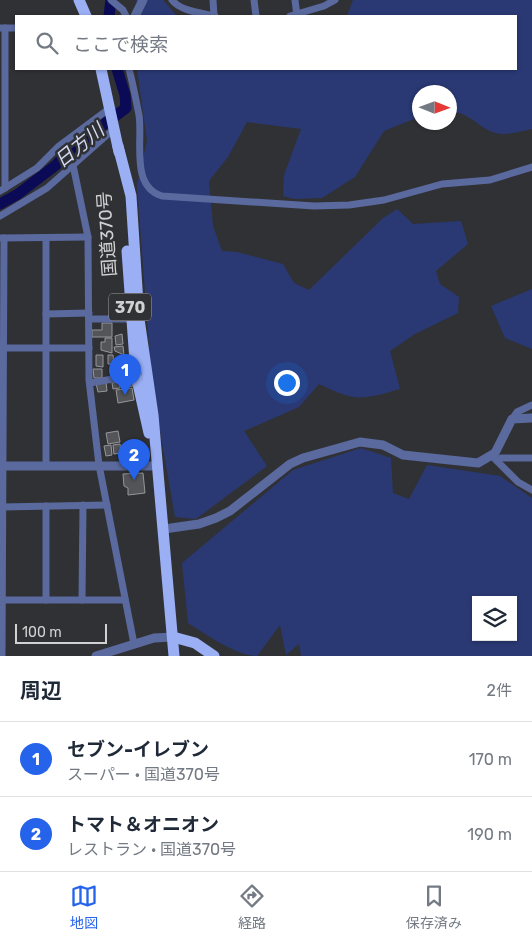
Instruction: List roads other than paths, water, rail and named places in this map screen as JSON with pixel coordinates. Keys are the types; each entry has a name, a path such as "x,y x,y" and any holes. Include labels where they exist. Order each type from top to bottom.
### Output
{"highway":[{"path":"79,0 86,15"},
{"name":"国道370号","path":"101,70 118,146 136,375 157,466"},
{"name":"国道370号","path":"118,146 131,196 139,319 164,529 173,638"},
{"path":"173,638 195,643 214,656"},
{"name":"370","path":"173,638 174,656"}],"street":[{"path":"112,0 125,13"},
{"path":"136,15 143,0"},
{"path":"172,0 175,4 192,11 210,15"},
{"path":"213,0 215,15"},
{"path":"254,0 256,15"},
{"path":"295,0 297,15"},
{"path":"300,15 335,0"},
{"path":"3,189 2,28 15,28"},
{"path":"129,70 139,116 140,168 145,182 153,193 162,196 314,206 349,205 384,200 442,184 490,180 532,167"},
{"path":"3,189 37,168 59,146 111,109"},
{"path":"0,216 47,188 115,126"},
{"path":"73,165 88,237 90,383 99,466 134,644"},
{"path":"2,656 2,238 88,237"},
{"path":"46,238 46,466"},
{"path":"46,314 131,319"},
{"path":"2,348 89,348"},
{"path":"90,383 136,375"},
{"path":"494,459 512,419 517,412 532,405"},
{"path":"512,419 532,418"},
{"path":"164,529 199,524 216,518 230,511 290,464 303,458 360,442 383,445 403,455 462,463 478,463 501,458 532,458"},
{"path":"494,459 518,482 532,490"},
{"path":"1,466 157,466"},
{"path":"82,505 82,600"},
{"path":"2,506 107,505"},
{"path":"46,506 46,600"},
{"path":"2,600 126,600"},
{"path":"96,656 154,638 173,638"}],"waterway":[{"name":"日方川","path":"109,15 111,0"},
{"name":"日方川","path":"0,204 18,194 56,165 72,148 126,108 125,95 117,70"}],"place":[{"name":"セブン-イレブン","path":"125,395"},
{"name":"トマト＆オニオン","path":"134,480"}]}
